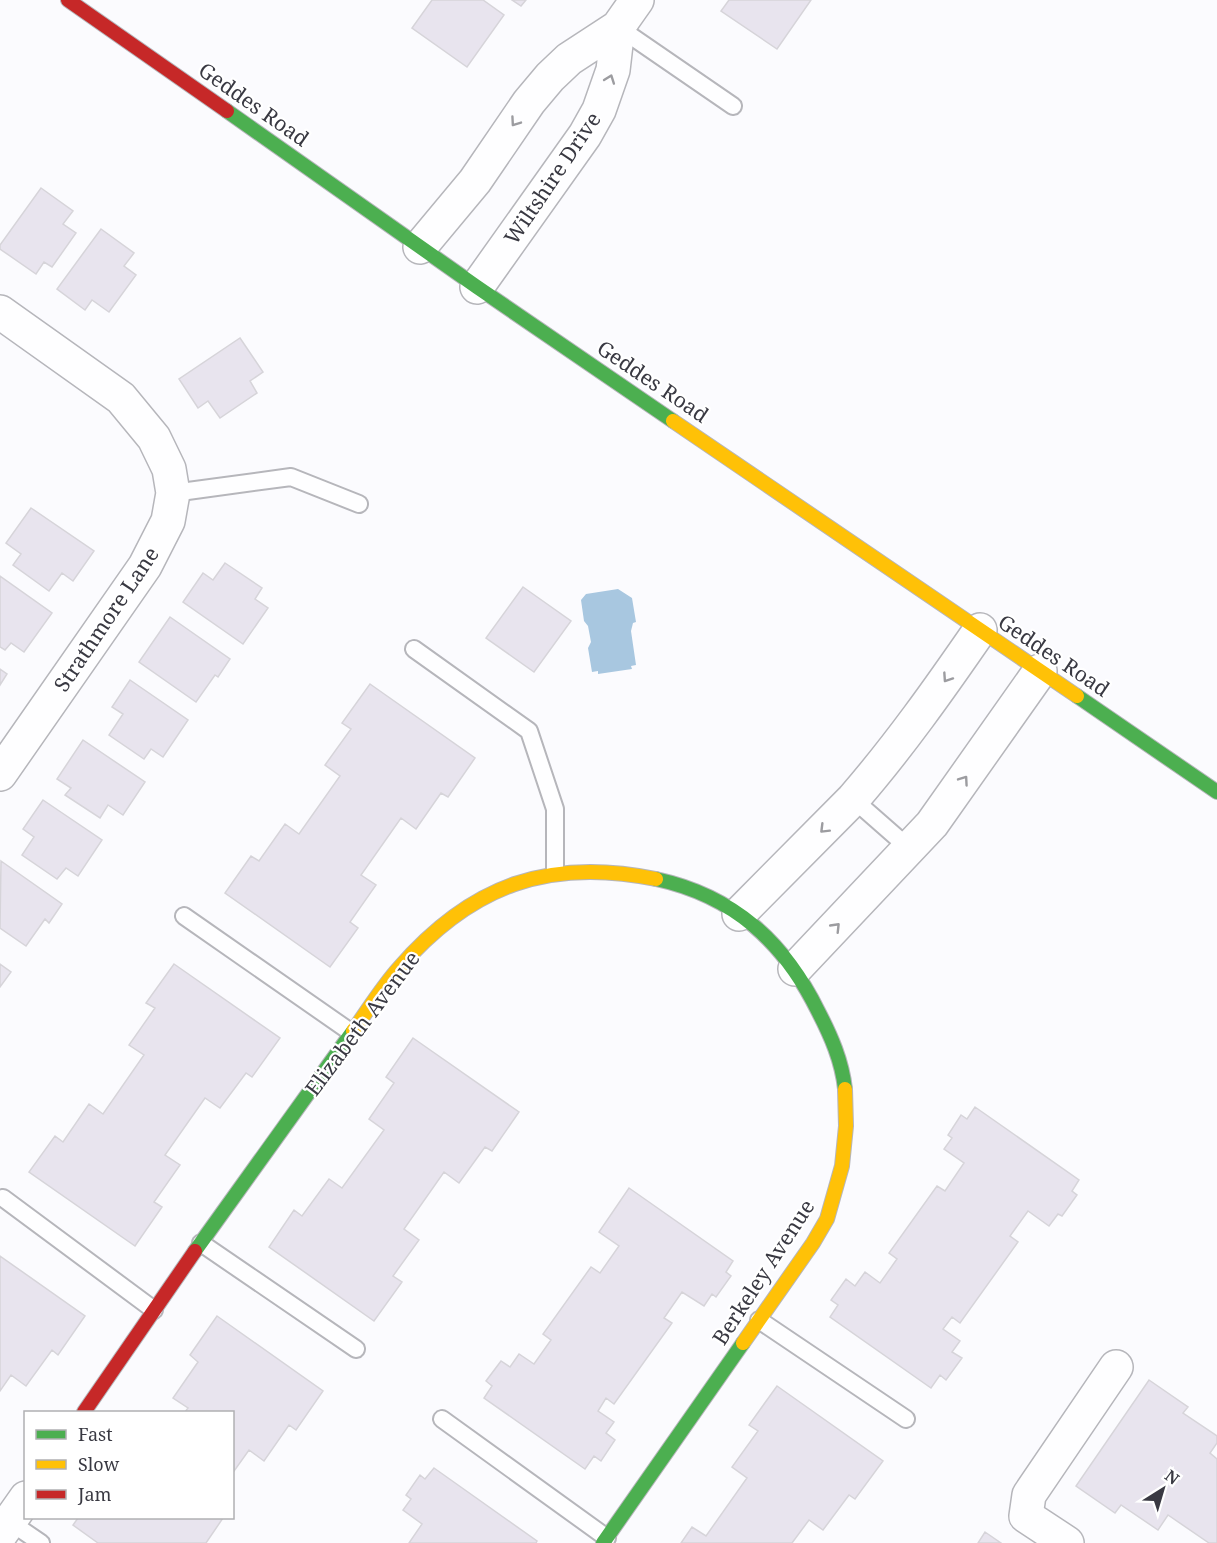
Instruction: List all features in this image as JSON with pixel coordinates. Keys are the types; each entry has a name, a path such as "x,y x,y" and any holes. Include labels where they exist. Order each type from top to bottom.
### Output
{"street":[{"name":"Geddes Road","path":"68,0 477,287 1217,792"},
{"name":"Wiltshire Drive","path":"420,247 475,181 529,102 550,77 569,59 618,27 637,0"},
{"name":"Wiltshire Drive","path":"477,287 585,135 598,110 613,70 618,27"},
{"name":"Strathmore Lane","path":"0,312 121,398 154,438 169,469 173,493 168,521 145,566 0,774"},
{"path":"739,914 853,799 933,698 980,630"},
{"path":"795,969 932,824 1040,670"},
{"name":"Elizabeth Avenue","path":"85,1411 201,1243 397,970 415,949 460,913 521,880 555,872 622,872 659,879 696,892 739,914 766,936"},
{"name":"Berkeley Avenue","path":"605,1540 826,1221 837,1193 843,1166 845,1096 843,1070 814,1001 795,969 766,936"},
{"path":"1067,1543 1026,1516 1029,1495 1116,1367"}],"lane":[{"path":"618,27 733,106"},
{"path":"173,493 291,477 359,504"},
{"path":"414,649 529,731 555,809 555,872"},
{"path":"853,799 910,849"},
{"path":"184,915 352,1033"},
{"path":"3,1198 154,1310"},
{"path":"201,1243 356,1348"},
{"path":"759,1320 906,1419"},
{"path":"442,1419 605,1540"},
{"path":"12,1518 41,1543"}],"water":[{"path":"618,589 632,598 636,622 633,623 631,631 636,665 631,666 632,669 598,674 598,671 592,672 588,648 591,642 588,626 584,621 581,600 586,594"}],"building":[{"path":"432,0 483,0 504,15 467,67 412,28"},
{"path":"512,0 526,0 521,6"},
{"path":"729,0 811,0 777,49 721,11"},
{"path":"41,188 73,211 63,224 76,233 52,267 44,262 36,274 0,249 0,245"},
{"path":"101,229 134,253 124,266 136,275 109,312 92,300 85,310 57,289"},
{"path":"240,338 263,372 250,381 257,393 220,418 208,401 198,408 179,379"},
{"path":"31,508 94,551 73,581 62,573 49,591 13,565 21,554 6,543"},
{"path":"225,563 262,588 255,599 268,608 243,644 183,602 203,573 213,580"},
{"path":"0,576 52,613 24,652 11,643 5,650 0,647"},
{"path":"523,587 571,621 534,672 486,638"},
{"path":"170,617 230,659 218,677 215,675 196,702 139,662"},
{"path":"0,669 7,674 0,685"},
{"path":"130,680 188,720 163,757 151,749 144,759 109,735 123,714 112,707"},
{"path":"370,684 475,758 448,797 441,793 416,829 401,818 361,875 376,885 350,922 358,928 330,967 225,893 251,856 259,861 285,824 299,834 340,776 325,765 351,729 342,723"},
{"path":"83,740 145,782 123,815 108,805 100,818 65,795 71,788 57,779"},
{"path":"43,800 102,840 78,876 66,868 57,879 22,855 34,837 23,829"},
{"path":"1,861 62,904 49,923 45,919 26,946 0,928"},
{"path":"0,964 11,972 0,987"},
{"path":"174,964 280,1038 252,1077 246,1073 220,1108 205,1098 165,1155 180,1165 154,1202 162,1207 135,1246 29,1172 55,1136 63,1142 89,1104 103,1114 144,1055 129,1045 155,1008 146,1003"},
{"path":"413,1038 519,1112 492,1151 485,1147 459,1183 444,1172 404,1229 419,1240 393,1276 402,1282 374,1321 269,1247 294,1210 302,1216 329,1179 342,1188 384,1130 369,1119 394,1083 386,1077"},
{"path":"975,1107 1079,1180 1072,1191 1077,1195 1062,1216 1058,1214 1049,1226 1028,1211 1010,1236 1018,1242 960,1323 952,1317 943,1329 960,1341 952,1352 962,1358 946,1380 940,1375 931,1388 830,1317 838,1305 831,1300 846,1279 855,1286 865,1272 880,1283 897,1259 889,1253 937,1186 945,1191 964,1163 944,1149 952,1138 948,1135 961,1115 967,1119"},
{"path":"629,1188 733,1261 726,1272 731,1276 716,1297 712,1294 704,1306 682,1292 664,1318 672,1323 614,1404 606,1398 598,1411 614,1422 606,1433 615,1440 601,1461 594,1456 585,1469 484,1398 492,1386 486,1381 501,1361 510,1367 519,1354 534,1364 551,1340 543,1334 591,1267 600,1273 619,1246 599,1232"},
{"path":"0,1256 85,1316 58,1355 52,1350 26,1386 11,1375 0,1391"},
{"path":"217,1316 323,1391 296,1430 289,1425 264,1461 249,1450 234,1471 234,1411 186,1411 188,1408 173,1398 198,1362 190,1355"},
{"path":"1149,1380 1188,1407 1183,1413 1217,1436 1217,1443 1210,1453 1217,1459 1217,1543 1209,1543 1168,1515 1158,1530 1121,1505 1115,1513 1076,1486"},
{"path":"777,1386 883,1461 855,1499 849,1495 823,1530 809,1520 792,1543 681,1543 692,1527 706,1536 747,1478 732,1467 758,1431 749,1425"},
{"path":"434,1468 537,1541 536,1543 409,1543 422,1524 403,1510 411,1499 406,1495 420,1475 425,1479"},
{"path":"77,1519 222,1519 206,1543 98,1543 73,1525"},
{"path":"985,1532 1001,1543 978,1543"}],"traffic: fast":[{"path":"227,111 477,287 673,421"},
{"path":"1077,696 1217,792"},
{"path":"656,879 709,897 733,910 772,943 804,986 823,1020 839,1059 845,1089"},
{"path":"195,1251 353,1031"},
{"path":"603,1543 743,1343"}],"traffic: slow":[{"path":"673,421 1077,696"},
{"path":"353,1031 393,975 426,939 454,916 484,898 514,884 547,876 581,872 617,873 656,879"},
{"path":"743,1343 813,1243 827,1219 842,1166 846,1126 845,1089"}],"traffic: jam":[{"path":"68,0 227,111"},
{"path":"85,1411 195,1251"}]}
